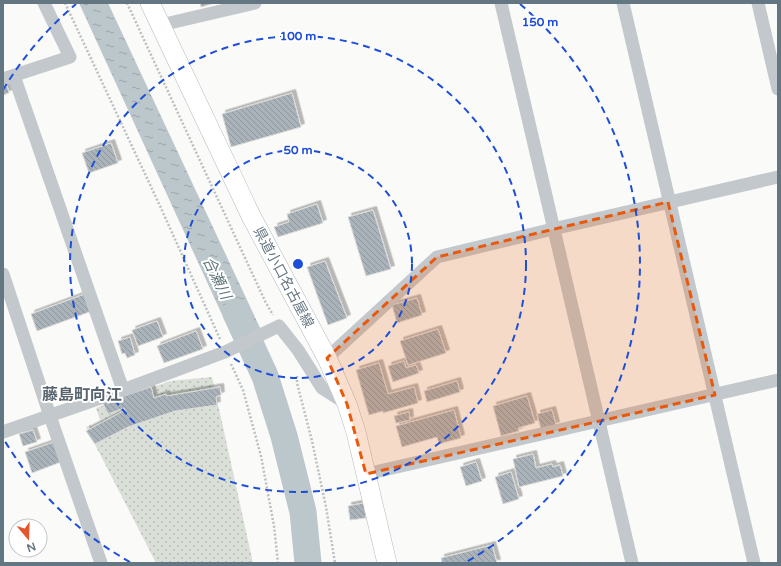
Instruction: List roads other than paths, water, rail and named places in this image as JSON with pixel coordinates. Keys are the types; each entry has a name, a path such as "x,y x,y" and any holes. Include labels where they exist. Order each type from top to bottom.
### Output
{"main road":[{"name":"県道小口名古屋線","path":"150,3 251,216 327,358 347,404 356,432 387,563"}],"street":[{"path":"44,3 70,57 8,78 123,390"},
{"path":"161,25 256,3"},
{"path":"501,3 632,563"},
{"path":"623,3 668,202 754,563"},
{"path":"758,3 778,89"},
{"path":"327,358 437,257 553,228 778,177"},
{"path":"3,274 101,563"},
{"path":"3,432 225,352 277,327 298,350 322,388 347,404"},
{"path":"366,474 778,380"}],"water":[{"path":"79,3 108,3 262,332 236,345"}],"waterway":[{"name":"合瀬川","path":"236,313 265,376 284,436 303,512 308,563"}],"district":[{"name":"藤島町向江","path":"82,394"}]}
